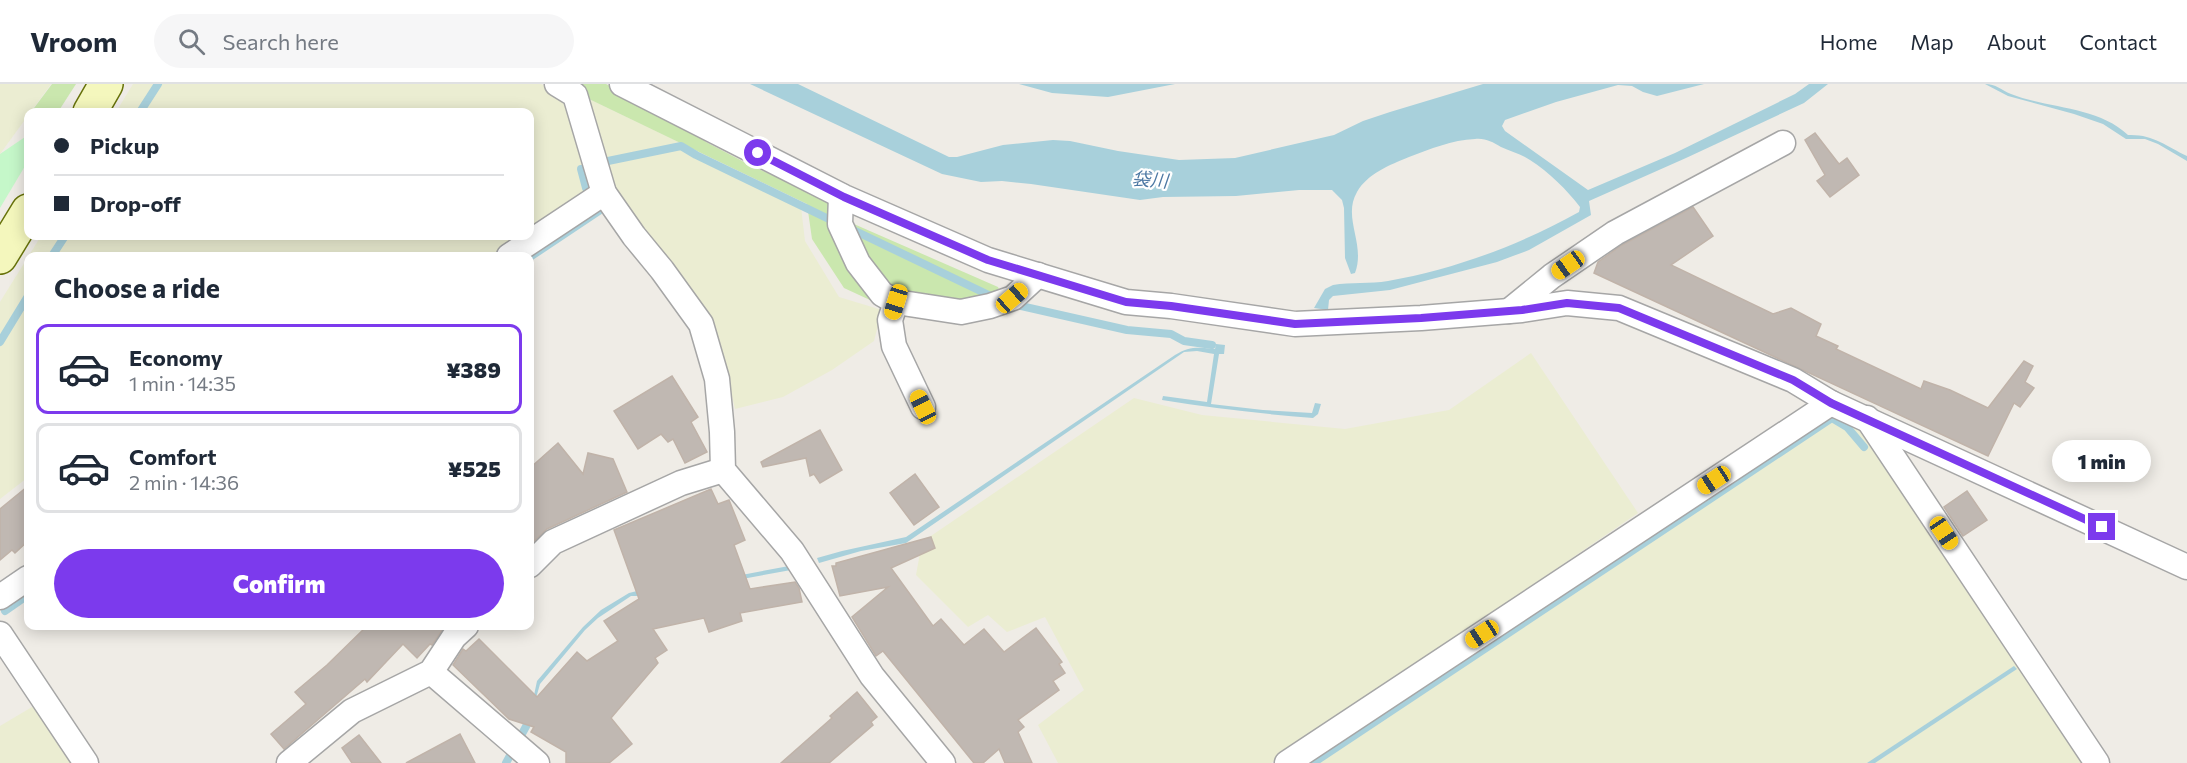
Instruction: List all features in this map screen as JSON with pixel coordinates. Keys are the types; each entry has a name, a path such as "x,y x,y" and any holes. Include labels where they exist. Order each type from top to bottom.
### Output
{"main road":[{"path":"92,108 106,84"},
{"path":"0,257 24,218"}],"street":[{"path":"557,84 575,95 604,193 701,324 717,379 723,470 792,551 872,676 943,763"},
{"path":"622,84 841,196 988,260 1126,302 1171,306 1295,324 1421,318 1509,311 1567,303 1619,308 1793,380 1831,403 2187,567"},
{"path":"1509,311 1552,276 1615,232 1783,143"},
{"path":"534,239 604,193"},
{"path":"841,196 840,224 858,263 882,294 896,302 961,312 990,306 1012,298 1038,275"},
{"path":"515,252 533,240"},
{"path":"896,302 890,320 894,346 923,407"},
{"path":"1287,763 1831,403"},
{"path":"1867,418 2097,763"},
{"path":"534,561 553,542 681,483 723,470"},
{"path":"0,597 24,581"},
{"path":"290,763 352,711 431,672 454,637 462,630"},
{"path":"0,634 86,763"},
{"path":"431,672 537,763"}],"green space":[{"path":"0,84 51,84 34,108 24,108 24,121 0,154"},
{"path":"52,84 76,84 61,108 34,108"},
{"path":"133,84 541,84 566,98 591,187 534,227 534,108 118,108"},
{"path":"579,84 606,84 693,129 706,142 748,164 774,176 796,178 832,197 883,306 844,288 812,239 807,204 589,99"},
{"path":"589,99 685,145 801,207 805,241 839,297 882,310 874,341 832,370 783,397 735,409 726,370 659,251 615,190"},
{"path":"24,138 24,168 0,208 0,154"},
{"path":"847,221 998,287 1001,294 970,306 900,296 867,263"},
{"path":"39,240 515,240 495,252 31,252"},
{"path":"24,263 24,480 0,499 0,302"},
{"path":"1531,353 1638,513 1271,763 1058,763 1038,725 1084,690 1045,617 1007,632 988,615 968,627 916,575 922,542 1134,398 1202,415 1345,429 1449,410"},
{"path":"1828,415 1850,423 1864,433 2086,763 1306,763"},
{"path":"37,704 77,763 0,763 0,726"}],"water":[{"name":"袋川","path":"750,84 798,84 949,157 1003,145 1053,140 1179,160 1235,158 1334,135 1363,121 1483,84 1704,84 1657,96 1632,86 1618,85 1556,102 1505,120 1502,126 1505,131 1588,190 1675,153 1795,94 1809,84 1828,84 1804,103 1589,201 1591,215 1529,250 1497,262 1390,290 1333,296 1329,300 1328,310 1314,308 1325,289 1333,285 1388,281 1462,263 1534,235 1579,212 1580,207 1557,182 1537,165 1492,142 1475,139 1441,145 1387,167 1367,180 1357,192 1352,212 1358,262 1355,273 1351,274 1345,258 1344,208 1342,200 1332,190 1140,200 1031,184 1002,181 981,182 942,174"},
{"path":"1019,84 1175,84 1108,97 1052,93"},
{"path":"1985,84 2026,99 2102,118 2128,135 2145,136 2166,145 2187,156 2187,161 2145,139 2126,139 2103,124 2008,96"},
{"path":"1216,344 1225,345 1224,354 1219,354 1211,404 1312,413 1315,403 1321,404 1318,414 1313,418 1162,400 1163,396 1207,402 1214,354 1197,351 1184,352 906,543 861,551 819,563 817,558 906,537 1175,355 1194,348 1215,349"},
{"path":"789,566 791,570 649,596 631,596 598,618 585,630 540,684 527,730 524,728 537,681 583,627 601,610 629,593 637,591 652,592"},
{"path":"2014,666 2017,669 1875,763 1867,763"}],"building":[{"path":"1815,133 1839,164 1847,158 1859,175 1830,197 1817,181 1825,175 1805,140"},
{"path":"1693,207 1713,236 1671,265 1773,314 1791,308 1821,324 1816,336 1838,346 1836,349 1921,389 1924,381 1950,390 1988,408 2024,361 2033,366 2025,382 2034,388 2020,407 2014,403 1988,456 1594,273 1598,262 1622,245"},
{"path":"672,376 698,417 691,422 707,452 685,463 673,439 668,442 661,434 638,449 614,411"},
{"path":"820,430 842,470 820,483 814,474 810,476 806,458 763,467 761,462"},
{"path":"558,443 583,474 588,453 613,459 627,492 547,529 534,541 534,464"},
{"path":"915,474 939,507 914,525 890,493"},
{"path":"24,489 24,545 15,553 12,550 0,560 0,509"},
{"path":"711,489 718,504 729,500 745,540 734,545 750,589 795,582 802,602 740,613 742,621 709,632 704,618 653,629 667,650 655,658 658,663 611,718 632,744 609,763 566,763 566,752 531,732 534,727 509,719 453,665 463,649 466,651 479,639 537,697 577,652 587,661 618,641 604,621 639,599 614,530"},
{"path":"1967,491 1987,520 1963,536 1944,507"},
{"path":"931,537 935,548 891,568 933,626 941,619 964,645 984,629 1004,652 1036,628 1062,662 1059,664 1065,673 1053,681 1059,690 1018,720 1024,727 1018,732 1032,763 1005,763 999,749 983,763 974,763 883,651 876,656 852,617 888,587 840,596 832,566 836,566 836,563"},
{"path":"363,630 442,630 432,645 430,644 417,658 403,644 367,682 365,679 284,749 271,734 306,704 295,692"},
{"path":"857,692 877,717 871,722 873,725 829,763 781,763 832,718 830,716"},
{"path":"460,734 475,763 406,763"},
{"path":"359,735 381,763 352,763 342,748"}],"waterway":[{"path":"143,108 158,84"},
{"path":"608,161 681,146 835,222"},
{"path":"583,169 581,169 586,188"},
{"path":"534,254 602,209"},
{"path":"849,228 995,298"},
{"path":"55,252 62,240"},
{"path":"0,342 24,303"},
{"path":"1012,304 1127,330 1171,334 1184,341 1212,345"},
{"path":"1313,763 1832,418 1847,427 1864,447"},
{"path":"5,611 24,598"},
{"path":"506,763 529,721"}],"route":[{"path":"758,153 844,197 988,260 1126,302 1171,306 1295,324 1421,318 1522,310 1567,303 1619,308 1793,380 1831,403 2102,527"}]}
